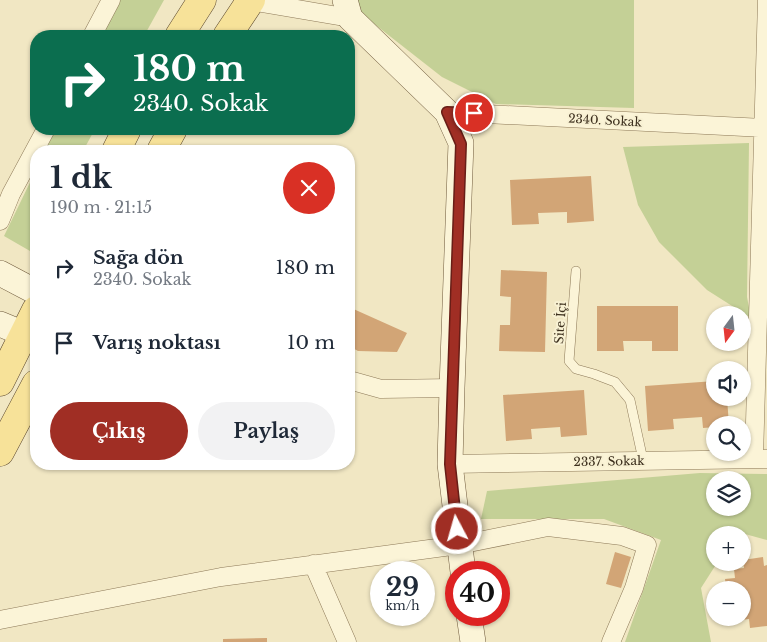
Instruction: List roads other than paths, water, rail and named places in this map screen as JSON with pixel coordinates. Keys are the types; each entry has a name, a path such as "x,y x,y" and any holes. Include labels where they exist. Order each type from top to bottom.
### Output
{"main road":[{"path":"183,30 202,0"},
{"path":"231,30 250,0"},
{"path":"0,382 20,323"},
{"path":"0,452 30,395"}],"street":[{"path":"95,30 111,0"},
{"path":"250,0 347,9 447,112 461,144 450,464 461,561"},
{"path":"761,459 767,0"},
{"name":"2340. Sokak","path":"447,112 764,128"},
{"path":"0,221 11,194 30,159"},
{"path":"0,273 30,289"},
{"path":"355,382 381,389 452,388"},
{"name":"2337. Sokak","path":"450,464 761,459"},
{"path":"0,620 221,576 459,545 548,527 622,536 647,544 634,588 611,642"},
{"path":"313,564 347,642"},
{"path":"471,626 473,642"}],"lane":[{"name":"Site İçi","path":"576,271 569,361 576,370 615,382 630,400 643,460"}]}
